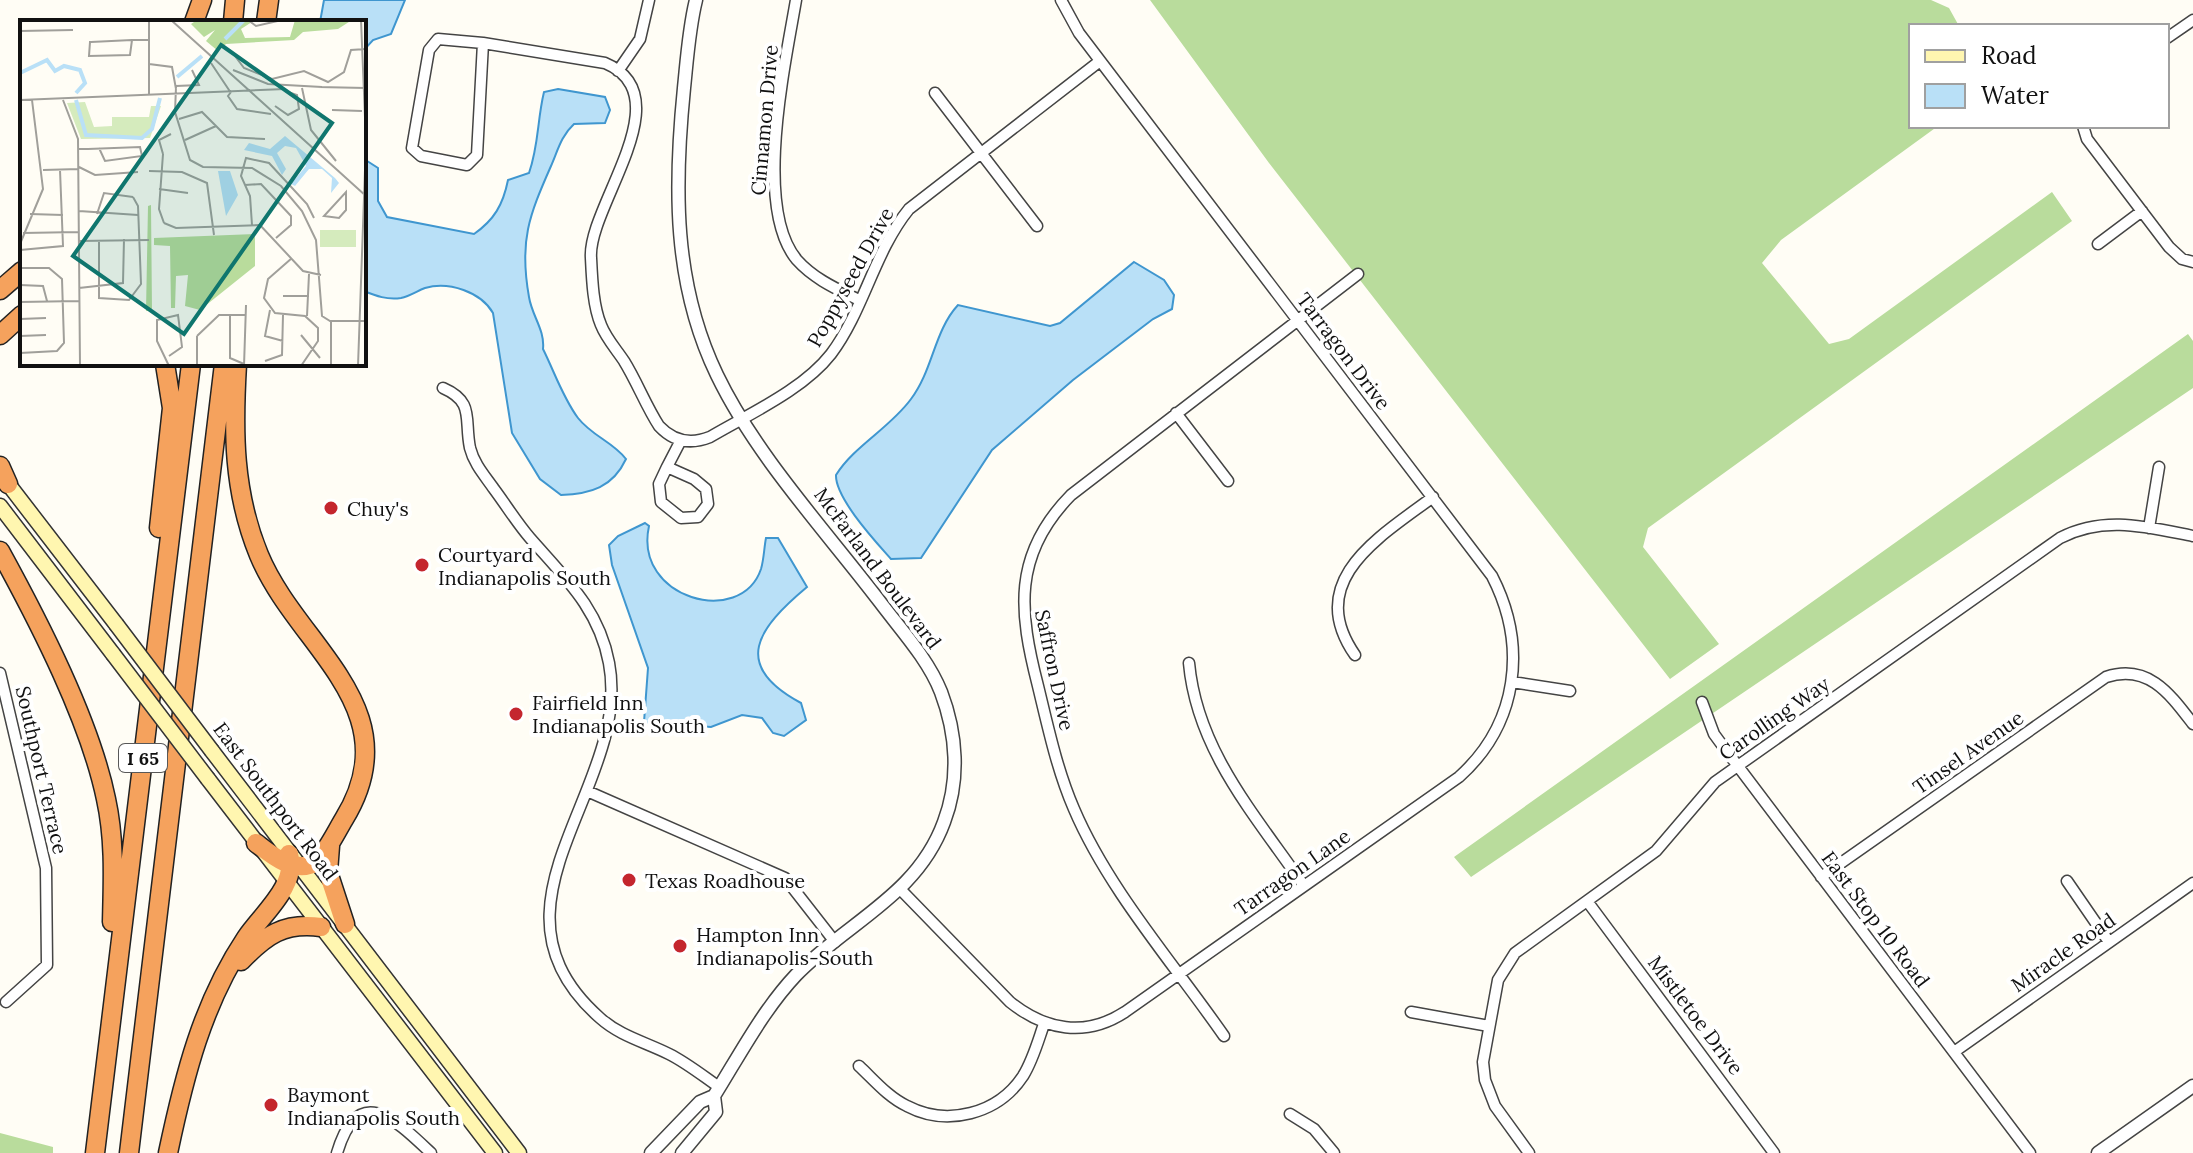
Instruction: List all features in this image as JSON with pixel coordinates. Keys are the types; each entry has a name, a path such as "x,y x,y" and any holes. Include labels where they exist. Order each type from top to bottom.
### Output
{"highway":[{"path":"195,20 202,0"},
{"path":"233,20 235,0"},
{"path":"266,20 269,0"},
{"path":"0,290 20,273"},
{"path":"0,335 20,317"},
{"path":"165,366 172,408 158,535 167,564"},
{"name":"I 65","path":"95,1153 191,366"},
{"name":"I 65","path":"129,1153 224,366"},
{"path":"237,366 235,467 249,531 285,603 346,685 364,731 361,785 330,842 313,864 292,866 256,843"},
{"path":"0,466 4,479"},
{"path":"0,551 72,702 106,798 113,851 111,1017"},
{"path":"330,842 328,872 345,924"},
{"path":"168,1153 195,1041 244,940 292,866"},
{"path":"225,977 273,931 303,925 321,927"}],"main road":[{"name":"East Southport Road","path":"4,479 212,751 292,866 345,924 519,1153"},
{"name":"East Southport Road","path":"0,506 256,843"},
{"name":"East Southport Road","path":"292,866 321,927 495,1153"}],"street":[{"path":"618,71 638,44 649,0"},
{"name":"McFarland Boulevard","path":"651,1153 700,1102 716,1092 787,985 901,890 932,850 949,808 955,754 944,701 921,657 742,417 719,378 702,337 680,244 677,162 696,0"},
{"name":"Cinnamon Drive","path":"796,0 777,140 773,193 777,220 791,253 807,270 859,300"},
{"name":"Tarragon Drive","path":"1061,0 1070,20 1100,61 1482,562 1502,597 1512,636 1512,682"},
{"path":"2169,37 2193,20"},
{"path":"483,43 477,158 465,165 417,154 411,144 430,46 442,38 483,43 598,62 618,71 631,87 635,110 626,160 598,219 590,245 598,315 659,426 681,440 667,467 659,484 661,502 681,518 698,517 708,504 706,489 694,479 667,467"},
{"name":"Poppyseed Drive","path":"681,440 706,438 821,364 841,339 900,220 926,193 1100,61"},
{"path":"935,93 1037,226"},
{"path":"2084,128 2087,139 2169,247 2182,259 2193,262"},
{"path":"2098,244 2142,211"},
{"name":"Saffron Drive","path":"1224,1036 1107,870 1073,807 1054,751 1024,632 1022,609 1029,564 1055,512 1084,484 1358,274"},
{"path":"443,388 459,395 465,403 471,450 478,467 529,537 577,588 602,636 609,662 612,703 603,752 552,880 551,929 557,956 576,992 607,1025 630,1039 668,1053 716,1092"},
{"path":"1176,413 1228,481"},
{"path":"2149,528 2159,467"},
{"path":"1355,655 1345,640 1339,618 1344,578 1365,549 1433,497"},
{"name":"Carolling Way","path":"1529,1153 1489,1094 1483,1062 1498,980 1509,960 1521,947 1659,849 1702,795 1738,766 2060,538 2105,524 2193,536"},
{"path":"1189,663 1197,708 1215,756 1304,886"},
{"name":"Southport Terrace","path":"0,673 47,880 47,965 6,1002"},
{"name":"Tinsel Avenue","path":"1821,877 2096,683 2117,674 2142,676 2169,692 2193,724"},
{"path":"1512,682 1570,691"},
{"name":"Tarragon Lane","path":"1044,1024 1077,1028 1104,1023 1180,974 1469,767 1499,726 1512,682"},
{"name":"East Stop 10 Road","path":"1702,702 1714,734 2030,1153"},
{"path":"587,791 785,878 835,942"},
{"path":"2067,881 2109,942"},
{"name":"Miracle Road","path":"1954,1052 2193,883"},
{"path":"859,1066 888,1094 914,1110 941,1116 963,1115 993,1104 1014,1087 1027,1069 1044,1024 1010,1002 901,890"},
{"name":"Mistletoe Drive","path":"1587,901 1774,1153"},
{"path":"1411,1012 1489,1026"},
{"path":"2098,1153 2193,1086"},
{"name":"McFarland Boulevard","path":"682,1153 716,1112 716,1092"},
{"path":"337,1153 349,1123 361,1115 376,1112 394,1118 431,1153"},
{"path":"1290,1114 1314,1129 1334,1153"}],"green space":[{"path":"1150,0 1931,0 1949,8 1958,24 1909,24 1909,128 1935,128 1781,240 1762,263 1829,344 1849,339 2052,192 2072,221 1648,528 1643,547 1719,644 1670,679 1269,163"},
{"path":"2188,334 2193,341 2193,388 1471,877 1454,857"},
{"path":"0,1133 53,1147 53,1153 0,1153"}],"water":[{"path":"324,0 405,0 391,34 373,40 366,48 366,20 320,20"},
{"path":"558,89 605,97 610,110 605,123 574,124 566,133 532,215 525,260 529,297 542,336 543,349 563,393 584,424 626,459 615,476 600,487 561,495 540,479 512,433 493,313 488,306 473,294 454,287 434,286 401,298 366,292 366,160 378,168 378,201 387,217 474,234 497,211 508,180 529,173 544,92"},
{"path":"1134,262 1164,280 1174,295 1172,309 1153,319 1073,380 992,450 921,558 891,559 849,507 837,485 836,475 852,455 911,399 950,315 958,305 1050,326 1060,323"},
{"path":"645,523 649,526 648,551 657,572 672,587 692,597 713,601 733,597 750,587 761,569 766,538 778,538 807,587 775,617 765,632 759,646 759,660 765,675 779,689 801,703 806,720 784,736 773,733 762,718 742,715 711,727 644,722 648,668 612,565 609,545 618,536"}],"place":[{"name":"Chuy's","path":"331,508"},
{"name":"Courtyard Indianapolis South","path":"422,565"},
{"name":"Fairfield Inn Indianapolis South","path":"516,714"},
{"name":"Texas Roadhouse","path":"629,880"},
{"name":"Hampton Inn Indianapolis-South","path":"680,946"},
{"name":"Baymont Indianapolis South","path":"271,1105"}]}
